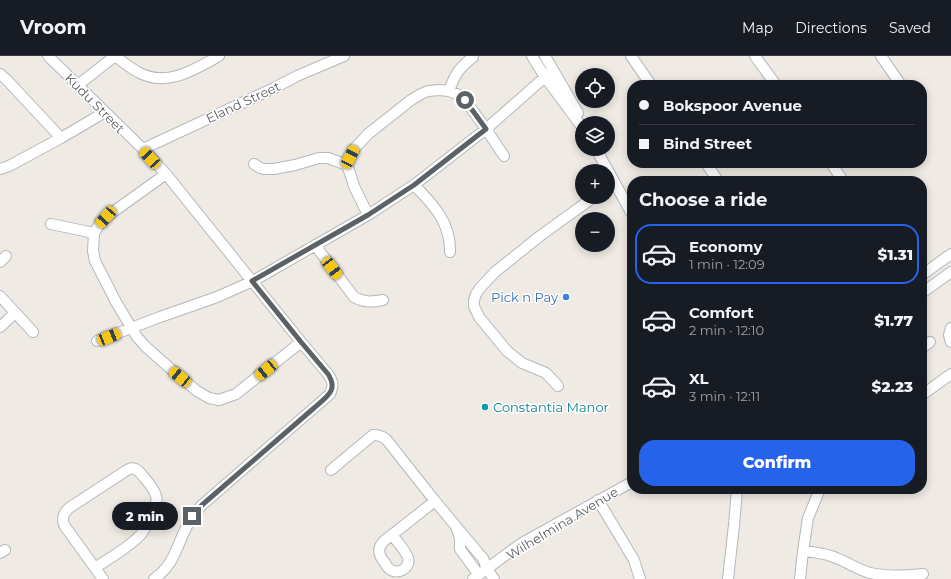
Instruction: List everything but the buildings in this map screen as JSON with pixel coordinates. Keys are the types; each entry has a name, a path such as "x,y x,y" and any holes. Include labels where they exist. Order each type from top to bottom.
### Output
{"street":[{"name":"Kudu Street","path":"48,56 143,149 166,174 332,379 333,385 330,394 202,505 192,516 168,566 154,579"},
{"path":"78,85 115,56 137,72 149,77 159,78 177,76 193,70 219,56"},
{"name":"Eland Street","path":"143,149 297,76 344,56"},
{"path":"532,56 545,77 575,118"},
{"path":"545,56 580,116"},
{"path":"631,56 648,80"},
{"path":"755,56 772,80"},
{"path":"881,56 898,80"},
{"path":"449,91 456,74 462,66 473,57"},
{"path":"97,341 217,297 252,281 368,215 414,185 486,129 553,70"},
{"path":"0,74 61,138"},
{"path":"368,215 354,186 347,165 355,148 368,134 411,100 421,94 428,91 440,90 449,91 459,95 465,100 504,156"},
{"path":"0,169 9,166 61,138 104,112"},
{"path":"254,164 264,169 274,169 319,158 328,158 347,165"},
{"path":"166,174 106,217 94,233 93,251 95,261 116,302 137,337 172,370 197,390 209,398 219,400 240,392 301,342"},
{"path":"414,185 426,197 443,219 450,242 450,252"},
{"path":"615,190 627,207"},
{"path":"558,386 546,373 522,363 507,351 479,317 474,306 474,300 483,284 495,272 540,236 584,204"},
{"path":"52,224 94,233"},
{"path":"315,245 354,297 361,301 374,302 383,300"},
{"path":"927,271 951,254"},
{"path":"927,289 951,272"},
{"path":"0,296 33,332"},
{"path":"0,327 15,313"},
{"path":"951,328 949,335 951,342"},
{"path":"927,391 951,374"},
{"path":"331,470 373,435 382,436 457,527 460,538 460,549 479,574 494,579"},
{"path":"94,568 132,542 142,533 155,505 157,496 139,472 134,468 130,468 69,508 64,515 64,525 94,568 103,579"},
{"name":"Wilhelmina Avenue","path":"479,574 522,543 627,485"},
{"path":"728,579 736,494"},
{"path":"800,579 808,518 818,494"},
{"path":"598,500 634,560 640,579"},
{"path":"392,535 435,501"},
{"path":"803,550 830,555 871,573 890,576 923,574"}],"place":[{"name":"Pick n Pay","path":"566,297"},
{"name":"Constantia Manor","path":"485,407"}],"route":[{"path":"192,516 202,505 330,394 333,385 332,379 252,281 368,215 414,185 486,129 465,100"}]}
